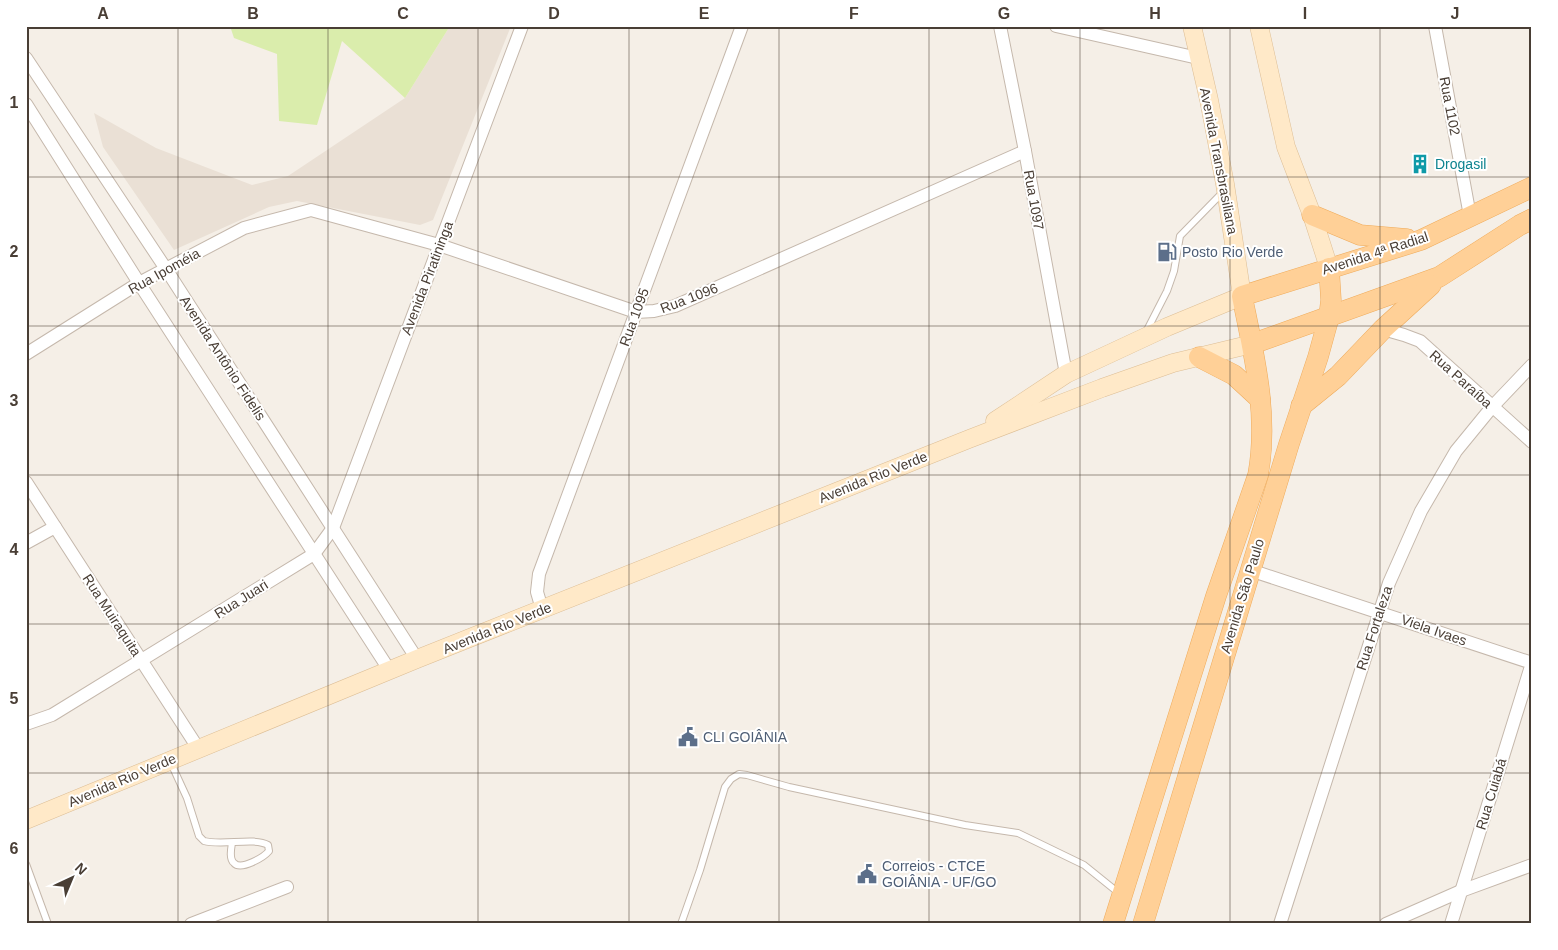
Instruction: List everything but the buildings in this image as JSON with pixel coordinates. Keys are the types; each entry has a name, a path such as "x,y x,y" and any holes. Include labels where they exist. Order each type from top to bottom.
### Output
{"main road":[{"name":"Avenida 4ª Radial","path":"1242,296 1421,240 1532,187"},
{"path":"1312,215 1360,235 1421,240"},
{"path":"1301,406 1338,376 1383,329 1439,277 1532,219"},
{"name":"Avenida São Paulo","path":"1143,924 1250,570 1318,357 1329,317 1331,300 1329,268"},
{"path":"1252,344 1439,277"},
{"name":"Avenida São Paulo","path":"1113,924 1216,596 1258,475 1262,455 1260,399 1252,344 1242,296"},
{"path":"1199,356 1234,375 1260,399"}],"street":[{"name":"Rua 1095","path":"542,609 537,592 539,574 742,26"},
{"name":"Rua 1097","path":"1000,26 1066,374"},
{"path":"1056,26 1198,58"},
{"name":"Avenida Transbrasiliana","path":"1192,26 1226,188 1242,296"},
{"path":"1259,26 1286,147 1312,215 1329,268"},
{"name":"Rua 1102","path":"1435,26 1470,216"},
{"name":"Avenida Piratininga","path":"333,528 522,27"},
{"name":"Avenida Antônio Fidelis","path":"26,58 166,269 417,660"},
{"path":"26,104 139,283 390,671"},
{"name":"Rua 1096","path":"311,210 439,245 636,312 654,311 676,306 1025,151"},
{"name":"Rua Ipoméia","path":"26,354 139,283 244,228 311,210"},
{"name":"Avenida Rio Verde","path":"969,439 1066,374 1242,296"},
{"name":"Rua Paraíba","path":"1383,329 1420,341 1532,442"},
{"name":"Avenida Rio Verde","path":"26,820 198,748 542,609 969,439 1173,363 1252,344"},
{"name":"Rua Fortaleza","path":"1280,924 1379,612 1389,583 1421,511 1456,451 1492,407 1532,365"},
{"name":"Rua Muiraquita","path":"26,482 198,748"},
{"path":"26,543 55,527"},
{"name":"Rua Juari","path":"26,724 52,715 314,554 333,528"},
{"name":"Viela Ivaes","path":"1250,570 1532,664"},
{"name":"Rua Cuiabá","path":"1451,924 1532,664"},
{"path":"1386,924 1461,891 1532,865"},
{"path":"191,924 287,887"}],"lane":[{"path":"1142,339 1167,291 1174,271 1180,236 1226,188"},
{"path":"170,760 187,798 199,836 204,841 211,843 232,843 265,843 269,849 265,856 238,866 232,860 232,843"},
{"path":"681,924 700,870 725,787 738,774 789,787 965,825 1018,833 1084,865 1121,895"},
{"path":"26,864 48,924"}],"shaded area":[{"path":"450,26 511,26 433,220 420,225 297,201 269,207 174,250 103,147 94,113 156,148 252,185 288,176 405,98"}],"green space":[{"path":"230,26 450,26 405,98 342,41 317,125 279,121 277,54 234,38"}],"place":[{"name":"Drogasil","path":"1420,164"},
{"name":"Posto Rio Verde","path":"1167,252"},
{"name":"CLI GOIÂNIA","path":"688,737"},
{"name":"Correios - CTCE GOIÂNIA - UF/GO","path":"867,874"}]}
